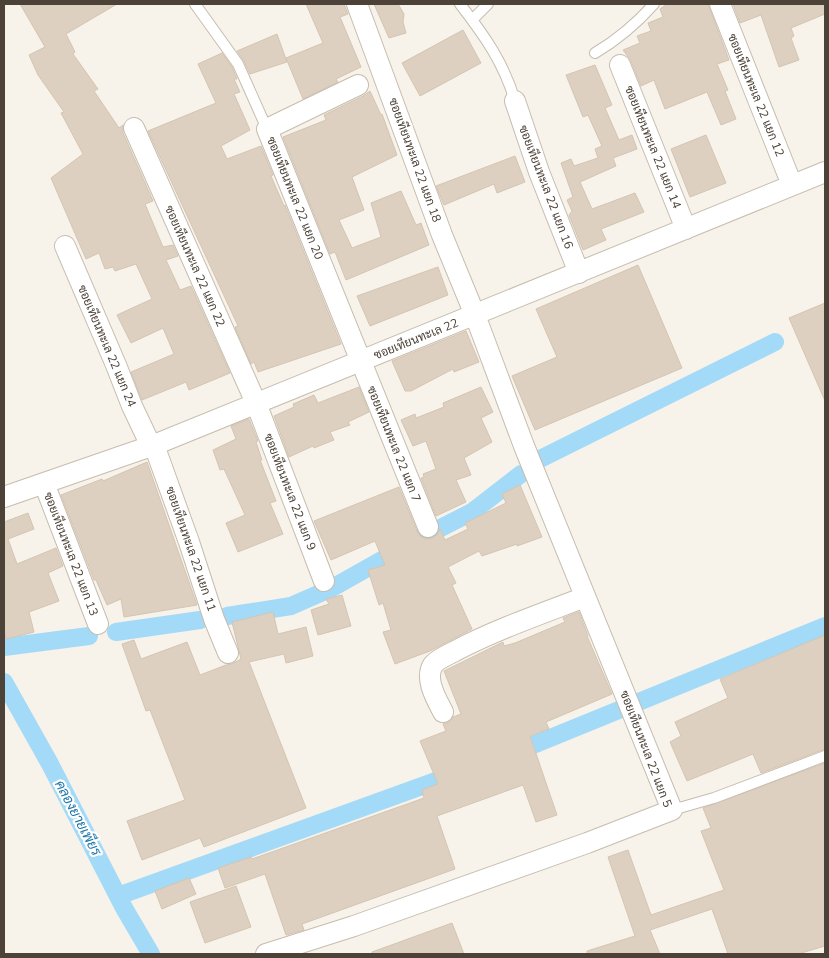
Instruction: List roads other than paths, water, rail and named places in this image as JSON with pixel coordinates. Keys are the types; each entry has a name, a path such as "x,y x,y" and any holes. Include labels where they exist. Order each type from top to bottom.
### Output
{"street":[{"name":"ซอยเทียนทะเล 22 แยก 18","path":"357,4 442,235 475,315"},
{"name":"ซอยเทียนทะเล 22 แยก 12","path":"720,4 792,185"},
{"name":"ซอยเทียนทะเล 22 แยก 14","path":"620,64 686,229"},
{"name":"ซอยเทียนทะเล 22 แยก 20","path":"358,85 267,129 361,361"},
{"name":"ซอยเทียนทะเล 22 แยก 16","path":"515,101 539,172 579,273"},
{"name":"ซอยเทียนทะเล 22 แยก 22","path":"134,128 256,403"},
{"name":"ซอยเทียนทะเล 22","path":"4,497 153,446 825,172"},
{"name":"ซอยเทียนทะเล 22 แยก 24","path":"65,246 132,406 153,446"},
{"name":"ซอยเทียนทะเล 22 แยก 5","path":"266,954 587,844 672,810 524,446 475,315"},
{"name":"ซอยเทียนทะเล 22 แยก 7","path":"361,361 428,527"},
{"name":"ซอยเทียนทะเล 22 แยก 9","path":"256,403 324,581"},
{"name":"ซอยเทียนทะเล 22 แยก 11","path":"153,446 214,619 228,653"},
{"name":"ซอยเทียนทะเล 22 แยก 13","path":"44,483 98,624"},
{"path":"443,712 431,683 433,664 482,637 585,597"}],"lane":[{"path":"195,4 238,64 267,129"},
{"path":"460,4 488,40 509,81 515,101"},
{"path":"472,20 488,4"},
{"path":"595,53 611,43 640,19 654,4"},
{"path":"672,810 714,798 825,756"}],"waterway":[{"path":"540,459 775,342"},
{"path":"227,616 291,606 332,588 419,539 472,512 521,474"},
{"path":"116,632 200,620"},
{"path":"511,754 825,626"},
{"path":"4,647 89,636"},
{"name":"คลองยายเพียร","path":"4,682 50,764 124,908 151,954"},
{"path":"118,896 458,773"}]}
